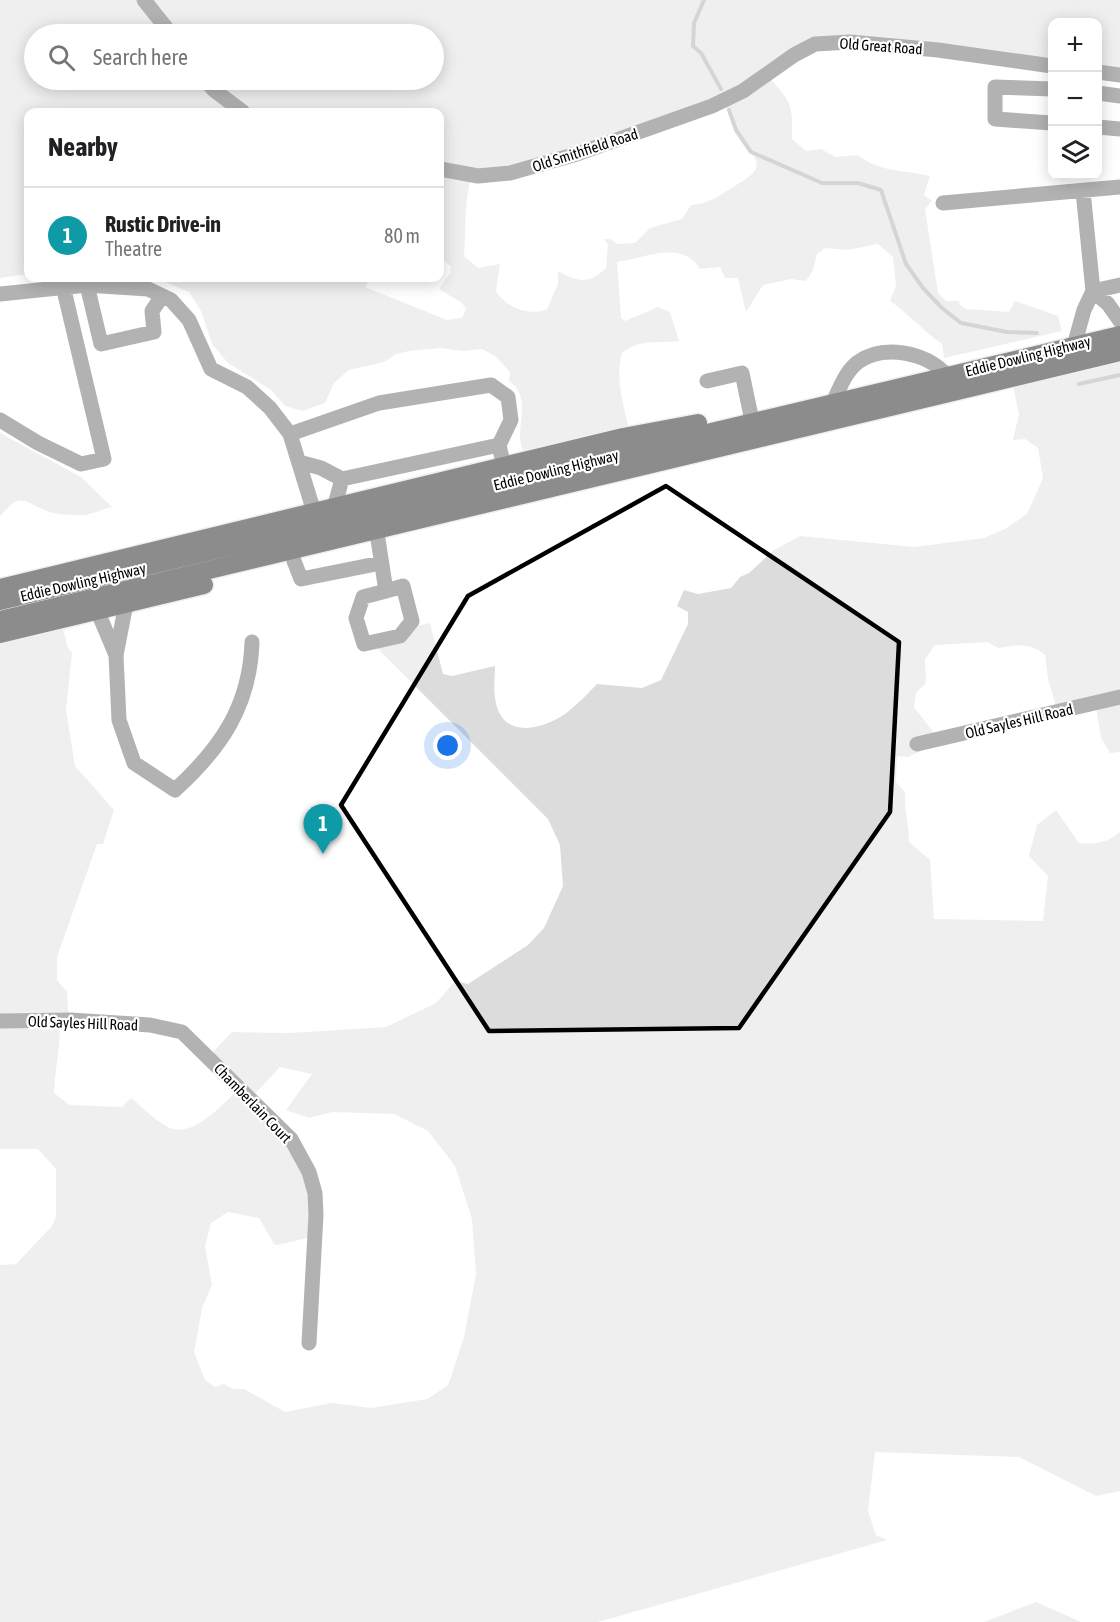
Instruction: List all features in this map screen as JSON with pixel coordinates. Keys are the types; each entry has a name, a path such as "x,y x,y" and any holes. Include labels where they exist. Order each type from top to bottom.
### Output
{"highway":[{"name":"Eddie Dowling Highway","path":"0,601 1120,335"},
{"name":"Eddie Dowling Highway","path":"0,620 1120,352"},
{"path":"0,588 634,435 704,421 792,412"},
{"path":"0,634 294,561 395,527"}],"street":[{"path":"144,0 163,24"},
{"name":"Old Great Road","path":"725,99 743,91 808,46 823,43 850,42 938,50 1048,65"},
{"path":"1102,73 1120,75"},
{"path":"1048,89 995,87 995,119 1048,123"},
{"path":"214,90 238,108"},
{"path":"1102,94 1120,96"},
{"name":"Old Smithfield Road","path":"444,170 478,176 518,172 670,121 725,99"},
{"path":"1102,127 1120,129"},
{"path":"943,203 1120,187"},
{"path":"1074,346 1084,309 1093,291 1083,191"},
{"path":"87,285 101,344 154,332 152,311 162,296"},
{"path":"0,294 87,285 148,289 171,300 189,320 211,369 247,387 270,408 291,434 314,512"},
{"path":"1093,291 1120,285"},
{"path":"0,420 81,464 104,459 63,286"},
{"path":"1093,291 1108,304 1120,321"},
{"path":"833,402 847,373 867,357 895,353 915,355 946,375"},
{"path":"707,381 742,373 751,416"},
{"path":"291,434 379,403 491,385 508,397 511,420 500,445 504,467"},
{"path":"299,462 321,468 342,479 500,445"},
{"path":"338,507 336,501 342,479"},
{"path":"377,533 386,591"},
{"path":"294,561 301,579 381,563"},
{"path":"126,604 116,655 118,720 134,764 175,790 216,750 232,721 245,692 251,666 252,642"},
{"path":"97,610 116,655"},
{"name":"Old Sayles Hill Road","path":"917,744 1120,697"},
{"name":"Old Sayles Hill Road","path":"0,1021 70,1020 167,1027"},
{"name":"Chamberlain Court","path":"167,1027 182,1032 194,1042 291,1138 309,1172 316,1215 309,1342"}],"highlighted area":[{"path":"666,486 899,642 890,812 739,1028 489,1031 341,805 468,596"}],"shaded area":[{"path":"0,0 1120,0 1120,75 1102,73 1102,18 1048,18 1048,66 817,43 767,75 789,104 792,139 806,151 821,149 835,157 858,155 883,168 930,176 924,195 932,201 925,209 938,293 946,301 959,301 960,305 966,309 1009,312 1015,301 1058,316 1062,331 944,358 942,344 890,301 896,286 893,257 878,244 848,250 825,248 817,254 813,270 806,281 791,279 763,285 746,312 738,278 725,278 720,267 700,269 693,260 675,253 654,254 617,262 621,318 625,321 658,307 670,312 679,341 642,343 622,353 619,371 622,400 629,428 524,456 520,439 522,407 519,393 509,381 510,372 495,356 482,349 462,351 440,348 409,351 396,354 384,362 349,370 334,383 325,403 302,411 285,406 271,390 228,363 212,344 201,311 189,292 165,282 368,282 365,287 447,320 462,318 466,309 462,303 439,289 450,273 451,267 444,261 444,108 24,108 24,275 0,278","holes":["724,103 735,129 752,153 757,165 751,175 713,199 691,205 682,219 650,228 635,243 618,244 610,239 604,239 608,245 606,268 594,277 583,280 571,278 558,271 558,284 547,309 533,312 512,306 496,292 500,264 478,268 464,256 466,206 471,177 677,123"]},
{"path":"1120,355 1120,752 1110,753 1101,738 1096,707 1058,713 1048,679 1045,655 1034,648 1011,646 998,648 988,642 935,645 925,659 926,683 916,693 914,707 941,742 908,757 897,756 896,782 905,792 909,842 930,860 934,919 1043,921 1048,876 1029,856 1037,825 1056,810 1079,843 1101,842 1120,832 1120,1491 1096,1496 1019,1457 875,1452 868,1511 876,1535 887,1540 598,1622 0,1622 0,1265 16,1264 52,1226 56,1217 56,1169 38,1149 0,1149 0,644 63,629 68,648 72,653 66,710 75,766 114,810 103,844 97,844 57,957 57,980 67,992 69,1022 60,1026 54,1093 70,1105 122,1107 131,1098 168,1127 177,1130 187,1129 206,1119 238,1090 208,1057 232,1032 290,1033 386,1027 436,1003 455,981 468,984 528,945 544,928 563,886 560,845 548,819 367,638 430,623 443,674 452,676 495,666 496,703 501,715 508,723 517,727 528,728 551,722 577,704 597,684 642,688 661,680 688,624 688,612 677,606 684,590 698,594 731,588 740,577 749,573 774,550 800,536 914,547 984,538 1005,529 1027,514 1043,478 1038,448 1025,439 1013,440 1019,414 1012,382","holes":["280,1067 312,1074 286,1110 309,1118 332,1112 394,1114 428,1131 455,1166 472,1219 476,1274 464,1337 450,1380 447,1386 427,1399 371,1408 332,1403 285,1412 244,1389 233,1389 224,1384 215,1387 205,1380 194,1352 202,1308 212,1285 205,1246 211,1223 228,1212 259,1218 274,1244 278,1245 315,1236 305,1165 250,1099"]},
{"path":"0,433 81,477 112,507 84,515 68,515 51,512 22,500 13,503 0,517"},
{"path":"1036,1602 1081,1622 984,1622"}],"waterway":[{"path":"704,0 694,23 693,46 701,53 721,89"},
{"path":"729,110 736,130 751,152 822,183 858,183 881,190 906,264 923,288 942,308 961,323 1007,332 1037,333"},
{"path":"1079,384 1120,375"}],"place":[{"name":"Rustic Drive-in","path":"323,854"}]}
